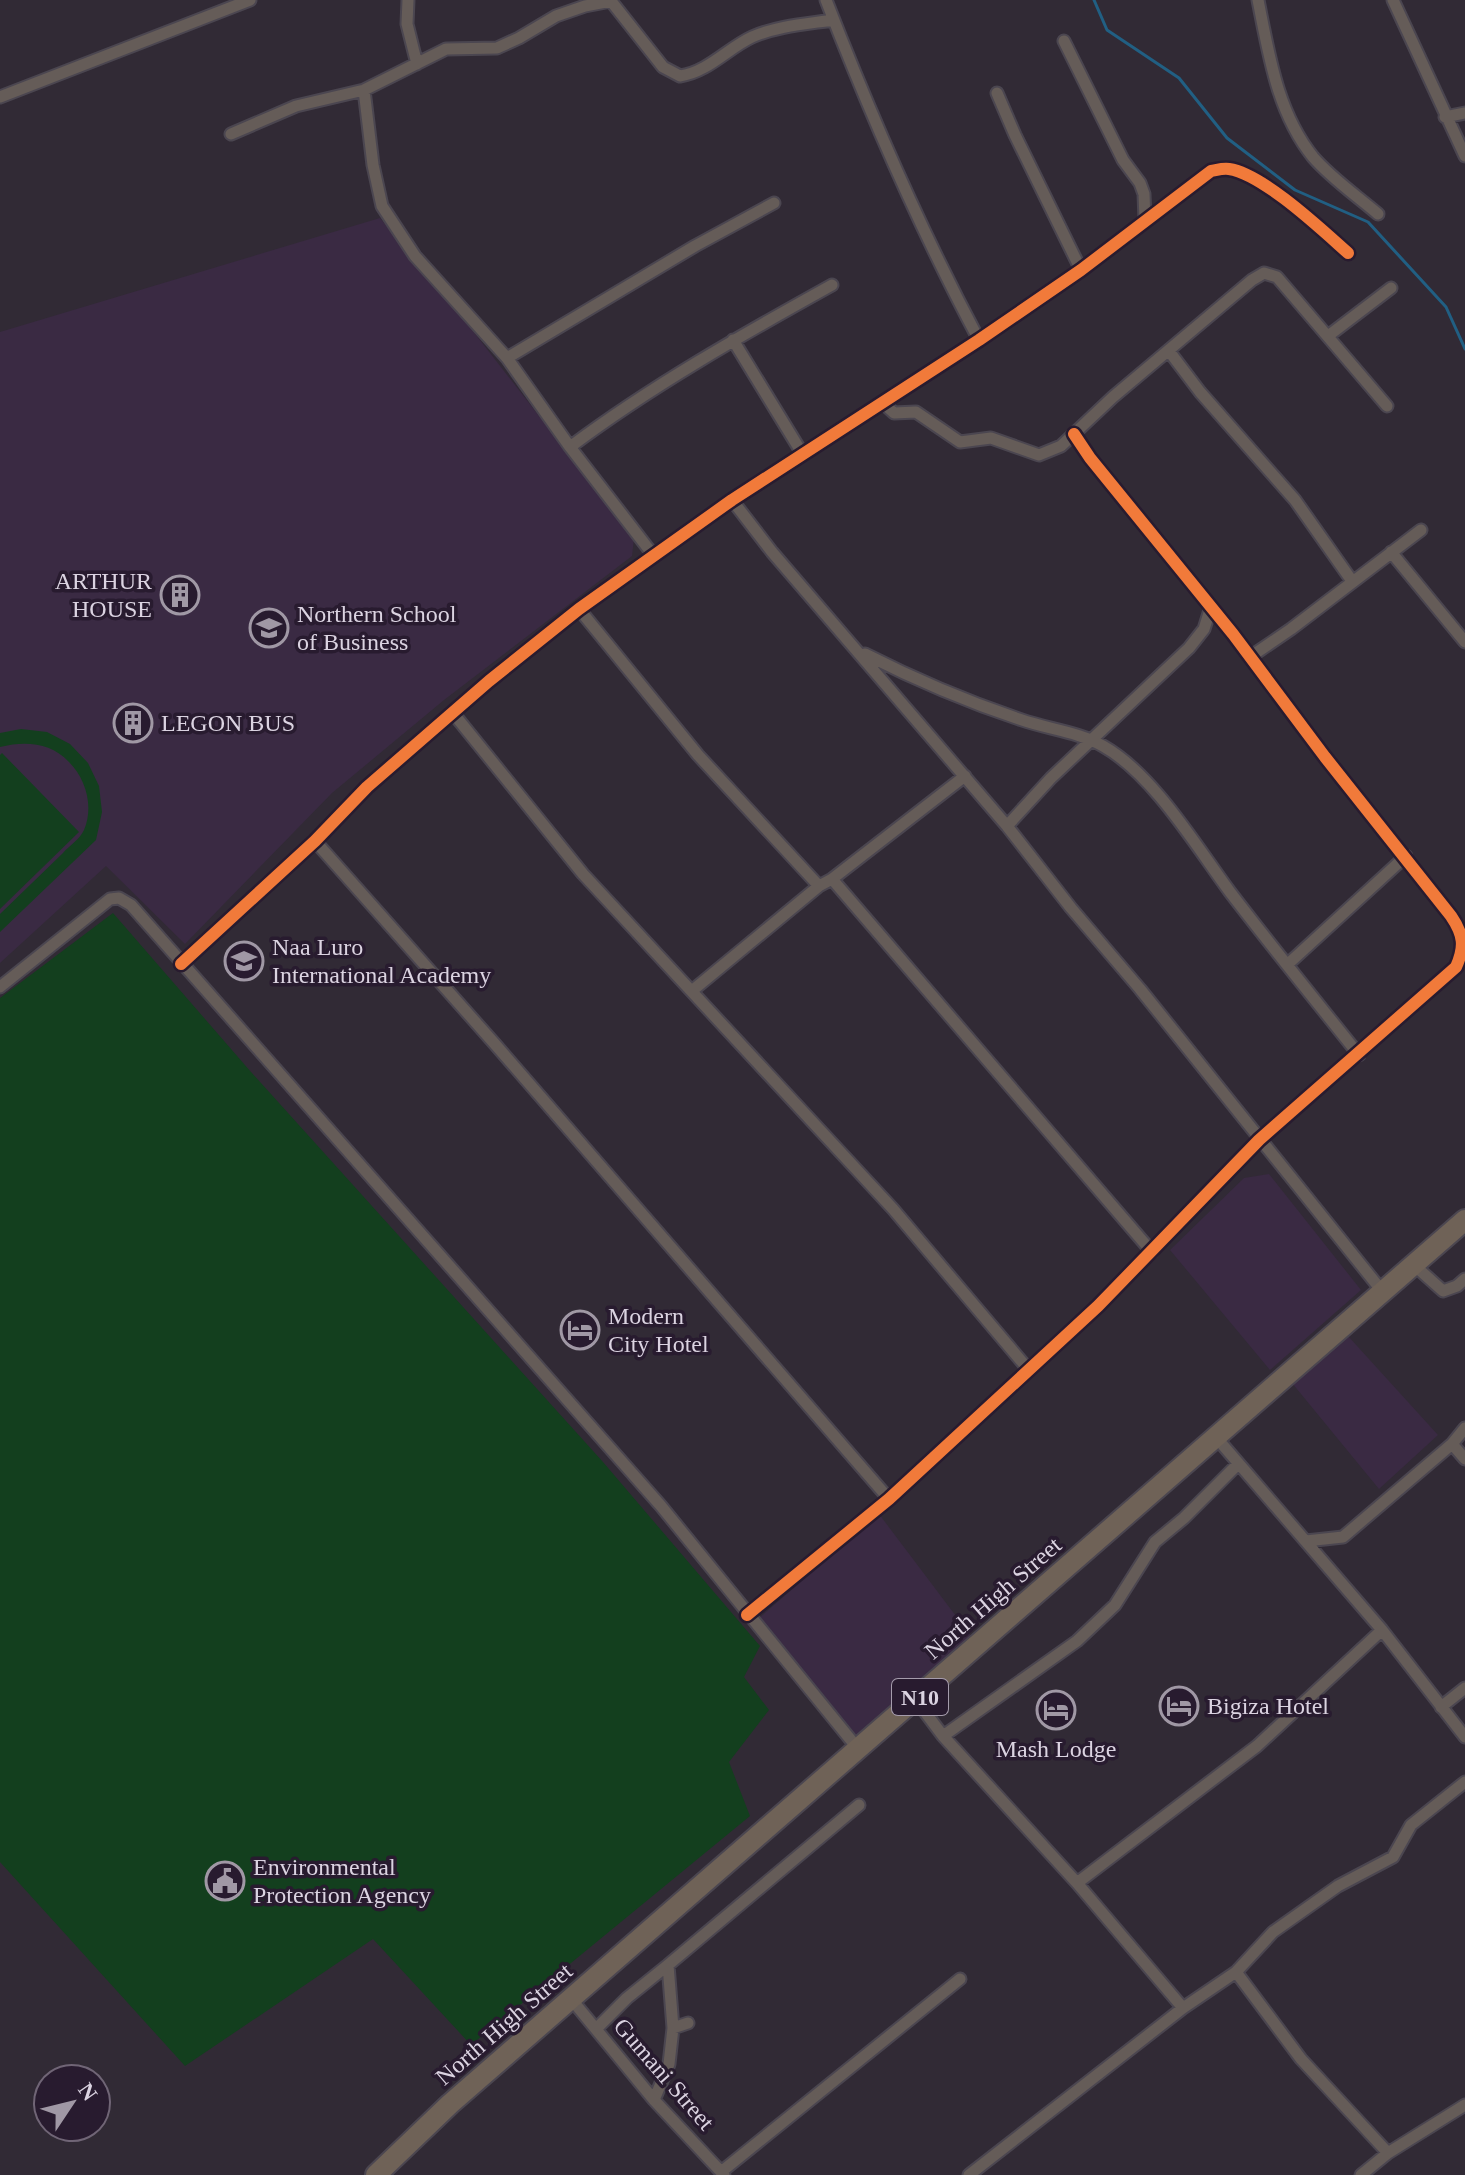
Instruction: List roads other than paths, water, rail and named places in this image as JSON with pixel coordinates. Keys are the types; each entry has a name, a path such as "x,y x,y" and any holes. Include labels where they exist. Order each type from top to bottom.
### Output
{"highway":[{"name":"North High Street","path":"376,2175 450,2104 1465,1220"}],"street":[{"path":"0,97 250,0"},
{"path":"408,0 407,24 417,64"},
{"path":"826,0 882,142 938,262 979,340"},
{"path":"1258,0 1275,82 1288,117 1316,160 1378,214"},
{"path":"231,134 296,106 364,90 446,49 497,48 556,16 600,2 611,1 663,67 680,76 702,69 767,30 833,20"},
{"path":"1396,1 1445,117 1465,156"},
{"path":"1064,41 1123,160 1140,183 1144,194 1145,220"},
{"path":"364,90 373,165 382,206 415,256 507,358 570,447 654,556"},
{"path":"997,93 1081,270"},
{"path":"1445,117 1465,113"},
{"path":"181,964 315,841 367,787 579,609 732,500 1081,270 1211,171 1227,168 1246,174 1295,207 1348,253"},
{"path":"507,358 599,306 695,246 774,203"},
{"path":"883,403 894,413 916,412 960,442 991,438 1039,455 1061,446 1113,397 1264,273 1277,277 1387,406"},
{"path":"570,447 626,405 832,285"},
{"path":"1328,336 1391,288"},
{"path":"733,340 802,453"},
{"path":"1169,351 1200,392 1295,500 1352,581"},
{"path":"747,1615 889,1499 1098,1306 1259,1140 1456,967 1463,951 1462,932 1406,856 1325,757 1074,434"},
{"path":"732,500 782,563 1007,826 1382,1291"},
{"path":"1250,657 1421,530"},
{"path":"1391,552 1465,642"},
{"path":"579,609 698,755 819,886"},
{"path":"1007,826 1090,739 1189,648 1204,629 1210,610"},
{"path":"859,650 955,698 1090,739 1105,746 1135,769 1359,1055"},
{"path":"453,713 583,874 893,1209 1028,1369"},
{"path":"693,990 819,886 965,776"},
{"path":"315,841 889,1499"},
{"path":"1288,964 1406,856"},
{"path":"832,879 1152,1252"},
{"path":"0,987 110,899 119,898 131,905 661,1506 860,1750"},
{"path":"1414,1265 1443,1291 1465,1279"},
{"path":"1306,1541 1343,1537 1452,1444 1465,1428"},
{"path":"1215,1436 1382,1630 1465,1737"},
{"path":"1452,1444 1465,1459"},
{"path":"943,1736 1086,1632 1115,1605 1155,1542 1238,1464"},
{"path":"1077,1883 1257,1746 1382,1630"},
{"path":"1441,1707 1465,1688"},
{"path":"916,1700 943,1736 1077,1883 1183,2008"},
{"path":"969,2175 1183,2008 1236,1972 1273,1932 1338,1886 1393,1857 1411,1825 1465,1782"},
{"path":"596,2029 627,1998 859,1805"},
{"path":"654,2100 669,2064 673,2028 668,1965"},
{"path":"1236,1972 1301,2059 1388,2153"},
{"path":"722,2173 960,1979"},
{"name":"Gumani Street","path":"572,2000 654,2100 722,2173"},
{"path":"673,2028 688,2023"},
{"path":"1361,2175 1388,2153 1465,2105"}],"waterway":[{"path":"1094,0 1107,30 1179,78 1227,138 1295,190 1368,222 1446,307 1465,349"}],"place":[{"name":"ARTHUR HOUSE","path":"180,595"},
{"name":"Northern School of Business","path":"269,628"},
{"name":"LEGON BUS","path":"133,723"},
{"name":"Naa Luro International Academy","path":"244,961"},
{"name":"Modern City Hotel","path":"580,1330"},
{"name":"Bigiza Hotel","path":"1179,1706"},
{"name":"Mash Lodge","path":"1056,1710"},
{"name":"Environmental Protection Agency","path":"225,1881"}]}
